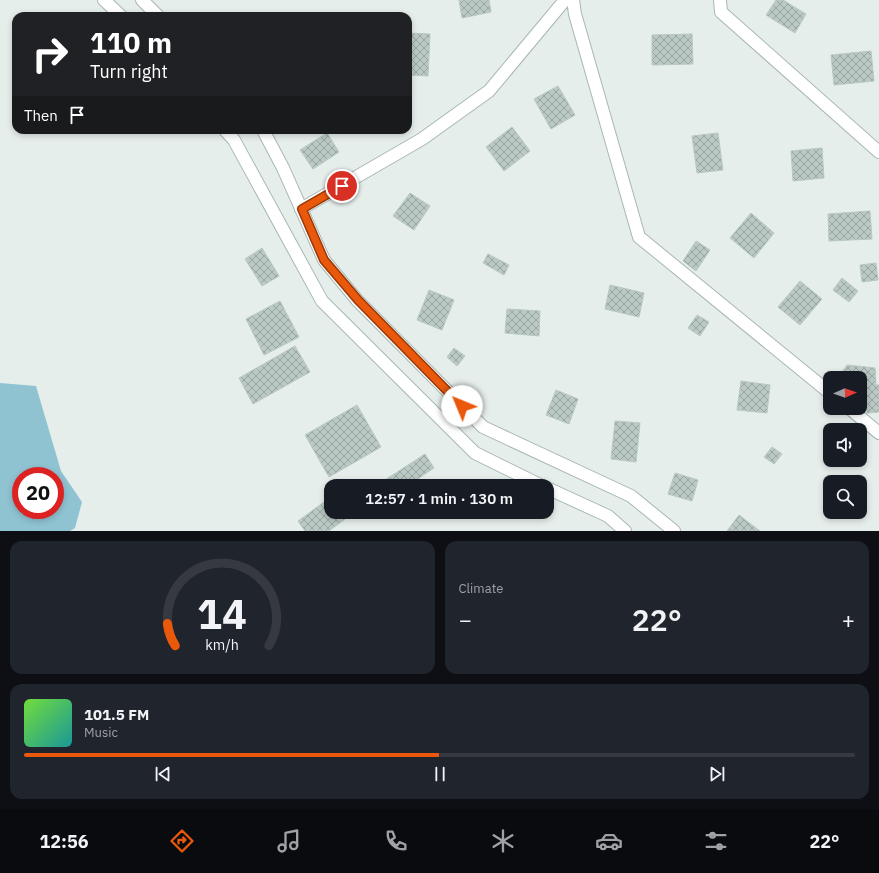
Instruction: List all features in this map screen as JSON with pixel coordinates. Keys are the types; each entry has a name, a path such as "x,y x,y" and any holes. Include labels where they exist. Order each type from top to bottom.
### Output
{"lane":[{"path":"104,0 117,12"},
{"path":"142,0 154,12"},
{"path":"302,209 422,139 489,91 565,0"},
{"path":"574,0 575,14 639,236 823,387"},
{"path":"720,0 722,12 879,152"},
{"path":"229,134 234,140 322,300 476,453 528,479"},
{"path":"264,134 283,168 324,260 358,300 483,427 631,496 674,531"},
{"path":"857,415 879,433"},
{"path":"554,491 608,516 625,531"}],"water":[{"path":"0,383 36,386 60,467 12,467 12,519 64,519 64,475 82,502 75,528 70,531 0,531"}],"building":[{"path":"459,0 489,0 491,12 462,18"},
{"path":"776,0 783,0 806,14 795,33 766,15"},
{"path":"412,33 430,34 428,76 412,75"},
{"path":"692,34 693,64 652,65 652,35"},
{"path":"871,51 874,81 834,85 831,55"},
{"path":"558,86 575,115 551,129 534,99"},
{"path":"512,127 530,151 504,171 486,147"},
{"path":"718,133 723,170 697,173 692,136"},
{"path":"328,134 339,152 313,169 300,150"},
{"path":"822,148 824,178 793,181 791,151"},
{"path":"410,193 430,206 414,230 393,216"},
{"path":"870,211 872,239 829,241 828,214"},
{"path":"751,213 774,233 754,258 730,238"},
{"path":"696,241 710,250 696,271 683,261"},
{"path":"262,248 279,276 262,286 245,259"},
{"path":"488,254 509,265 504,275 483,263"},
{"path":"876,263 878,280 862,282 860,265"},
{"path":"842,278 858,291 849,302 833,290"},
{"path":"800,281 822,299 800,325 778,307"},
{"path":"610,285 644,293 639,317 605,309"},
{"path":"429,290 454,300 442,330 417,320"},
{"path":"280,301 299,337 264,355 246,319"},
{"path":"507,309 540,311 539,336 505,333"},
{"path":"697,315 709,322 700,336 688,328"},
{"path":"295,346 310,372 253,404 239,378"},
{"path":"454,348 465,356 457,366 447,357"},
{"path":"847,365 875,368 876,385 879,385 879,412 867,413 867,371 843,371"},
{"path":"741,381 770,385 767,413 737,410"},
{"path":"556,390 578,399 569,424 546,415"},
{"path":"357,405 381,447 329,477 305,435"},
{"path":"615,421 640,423 636,462 611,459"},
{"path":"772,447 782,454 774,464 764,457"},
{"path":"425,454 434,468 418,479 387,479"},
{"path":"675,473 698,480 692,501 668,494"},
{"path":"324,502 324,519 345,519 329,531 305,531 298,521"},
{"path":"739,515 760,531 727,531"}],"route":[{"path":"342,186 302,209 324,260 358,300 462,406"}]}
